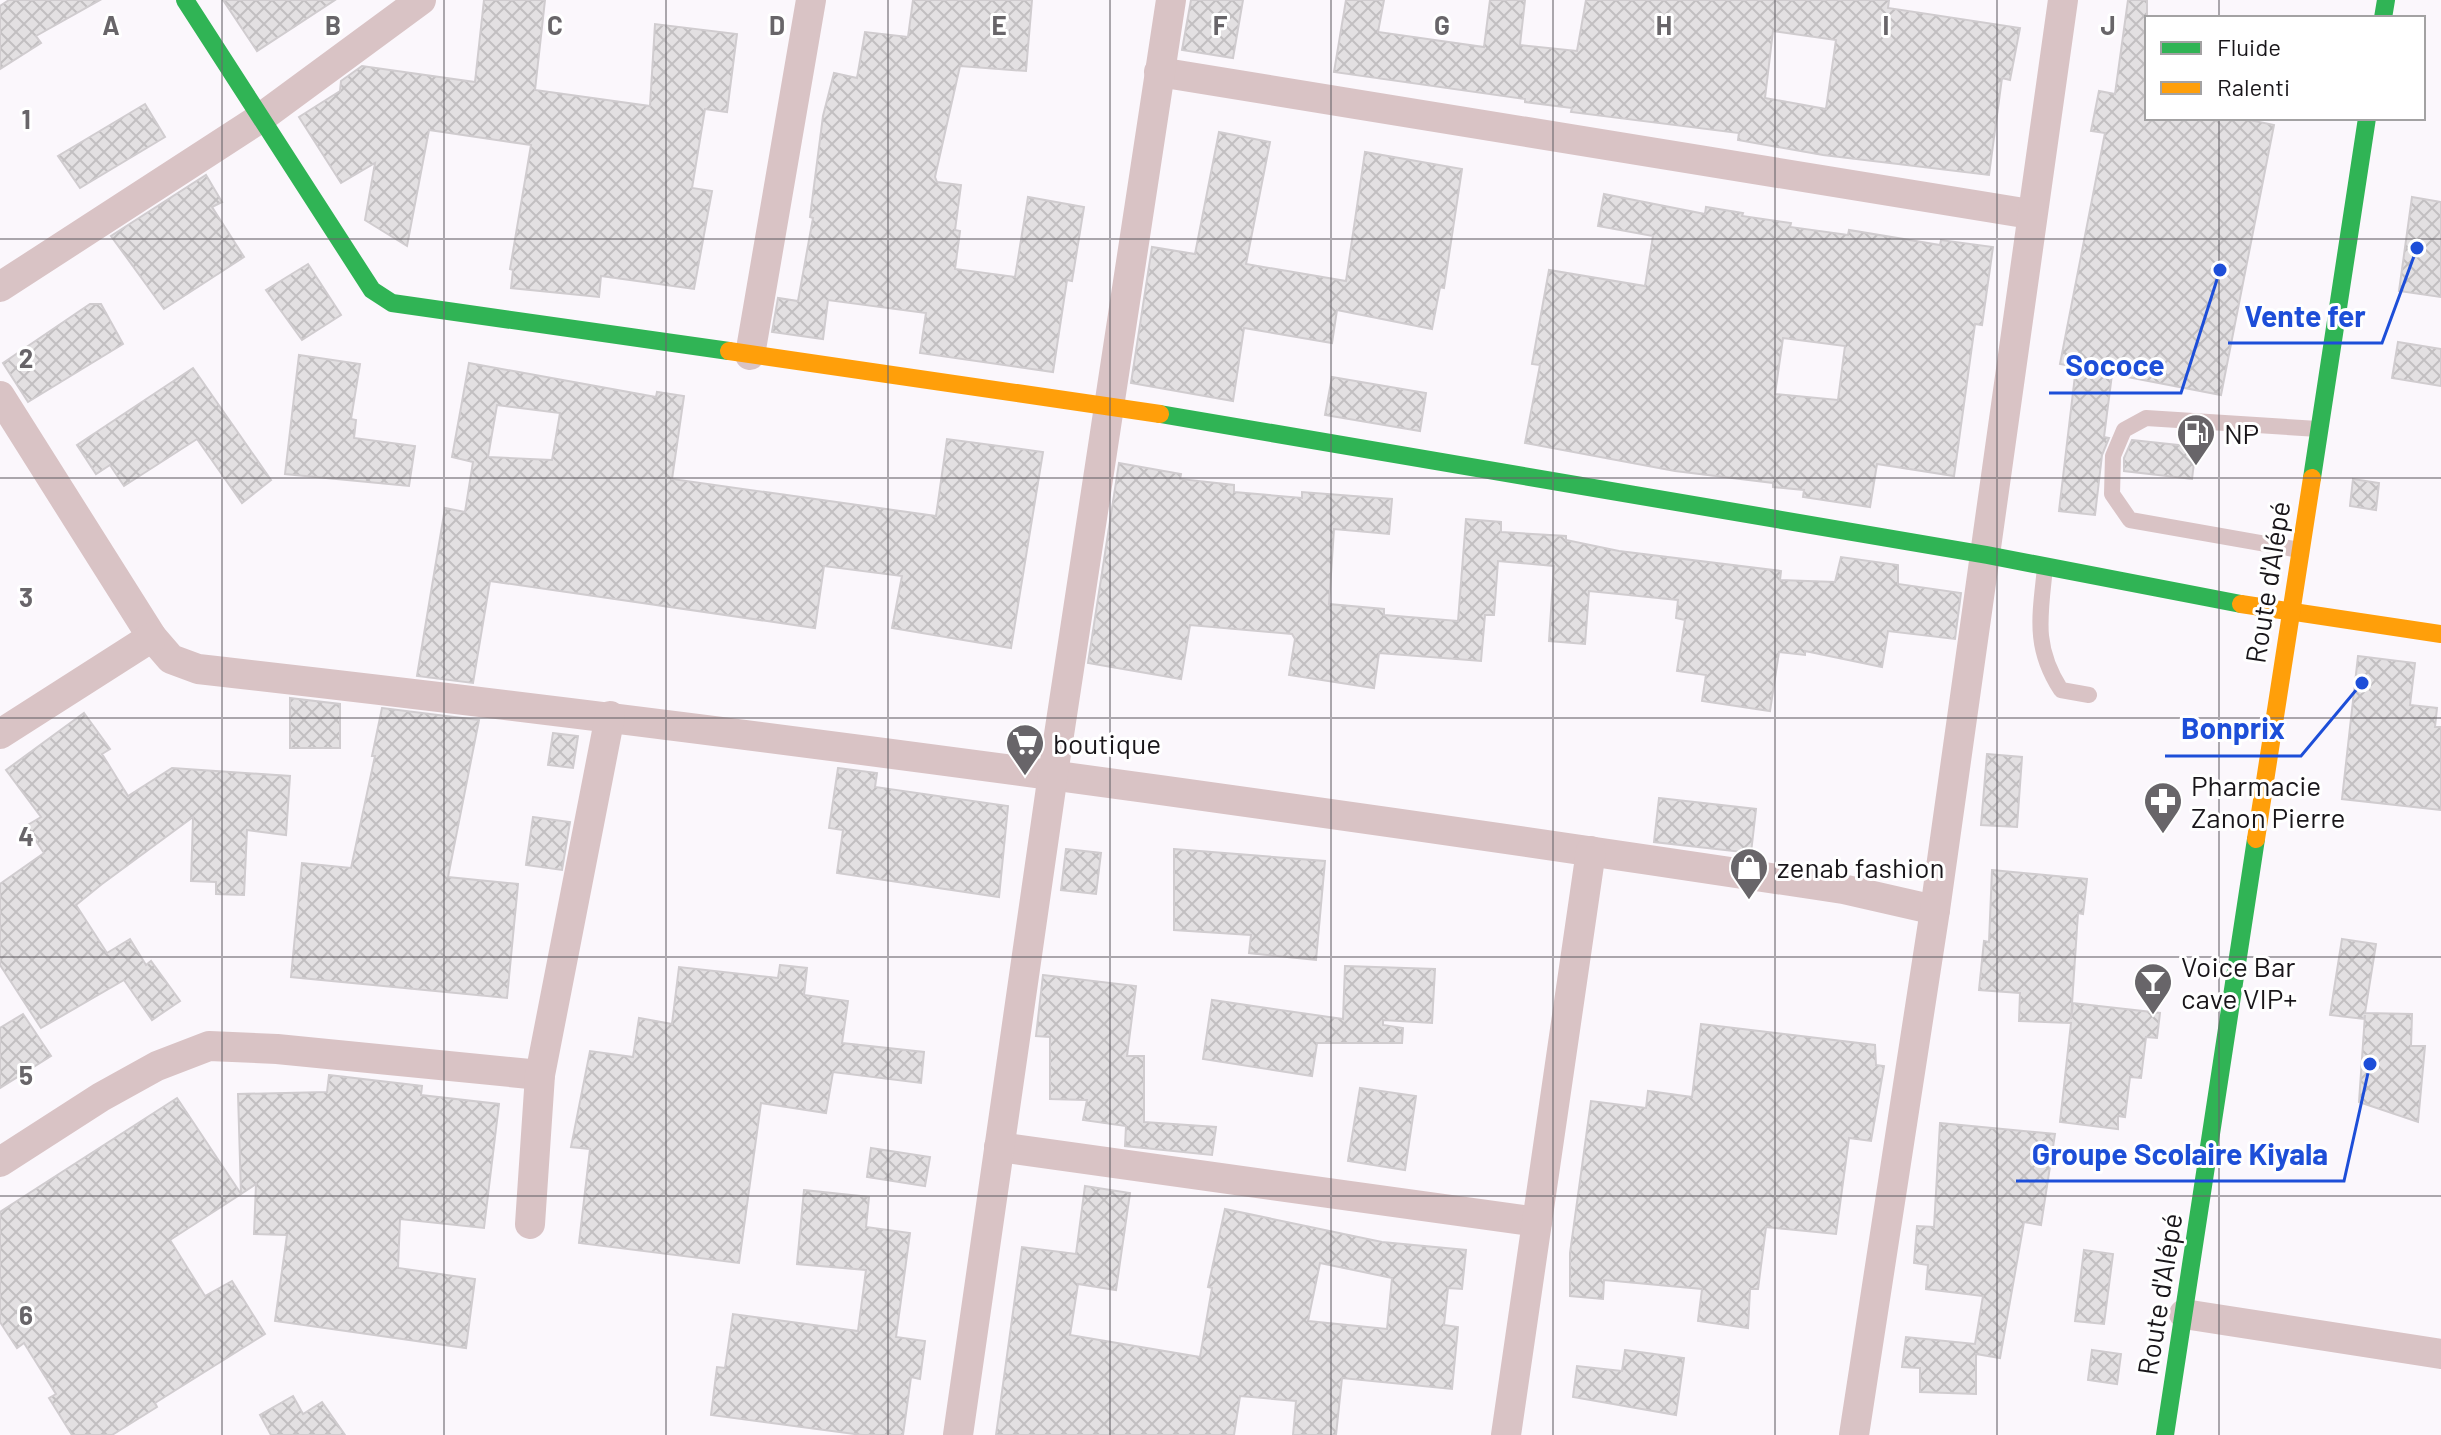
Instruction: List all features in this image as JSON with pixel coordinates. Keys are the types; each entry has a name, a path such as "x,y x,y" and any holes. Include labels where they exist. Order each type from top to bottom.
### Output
{"street":[{"path":"185,0 372,290 392,303 1110,405 1987,555 2291,613 2441,634"},
{"path":"0,287 262,117 421,0"},
{"path":"750,355 811,0"},
{"path":"958,1435 1053,774 1171,0"},
{"path":"1854,1435 1987,555 2030,214 2063,0"},
{"path":"1159,72 2030,214"},
{"name":"Route d'Alépé","path":"2165,1435 2367,120"},
{"path":"0,396 152,637 171,659 198,669 610,716 1053,774 1843,889 1935,910"},
{"path":"0,734 152,637"},
{"path":"530,1224 540,1075 610,716"},
{"path":"1506,1435 1591,851"},
{"path":"0,1162 101,1097 157,1066 209,1046 277,1049 540,1075"},
{"path":"999,1147 1537,1222"},
{"path":"2184,1314 2441,1354"}],"lane":[{"path":"2300,550 2130,520 2112,494 2113,456 2124,430 2146,418 2319,430"},
{"path":"2046,566 2039,630 2047,668 2061,690 2089,695"}],"building":[{"path":"9,0 100,0 36,36 41,43 0,69 0,6"},
{"path":"223,0 335,0 257,51"},
{"path":"484,0 545,0 535,90 650,106 655,24 737,34 727,112 705,109 692,188 712,191 694,289 601,276 599,297 511,288 513,270 510,269 531,145 429,130 407,246 365,220 375,163 341,183 299,117 340,91 341,81 362,66 475,82"},
{"path":"913,0 1032,0 1026,71 960,66 935,177 937,182 961,185 955,230 960,231 955,269 1015,277 1028,197 1084,207 1072,281 1067,280 1053,372 920,353 926,313 828,300 823,339 772,332 778,298 798,301 813,218 810,217 823,116 834,73 857,78 865,32 908,37"},
{"path":"1191,0 1243,0 1233,58 1182,50"},
{"path":"1346,0 1384,0 1378,32 1484,47 1490,0 1525,0 1520,45 1577,51 1586,0 1889,0 1888,8 2020,28 2010,80 2002,78 1989,175 1823,155 1738,140 1739,133 1571,112 1572,108 1525,102 1525,99 1334,72","holes":["1773,31 1836,40 1826,109 1765,98"]},
{"path":"2128,0 2147,0 2145,120 2250,120 2274,125 2221,395 2112,374 2104,437 2109,438 2102,455 2095,515 2059,511 2076,367 2060,364 2105,133 2091,131 2099,91 2115,94"},
{"path":"145,104 165,137 80,188 58,156"},
{"path":"1219,132 1270,142 1246,264 1346,281 1365,152 1462,169 1444,288 1440,287 1432,329 1337,310 1332,343 1244,328 1233,401 1131,383 1152,247 1195,254"},
{"path":"206,175 222,202 212,207 244,257 164,309 111,236"},
{"path":"1604,194 1705,214 1706,207 1743,213 1742,216 1791,223 1790,227 1848,235 1849,230 1940,245 1941,240 1993,247 1982,325 1975,324 1954,476 1877,464 1870,507 1803,497 1804,490 1773,487 1773,483 1675,471 1525,443 1540,365 1532,364 1549,270 1645,286 1653,236 1598,226","holes":["1783,338 1845,346 1838,400 1775,394"]},
{"path":"2412,197 2441,202 2441,297 2399,291"},
{"path":"308,264 341,315 302,340 266,290"},
{"path":"90,304 101,304 123,344 28,402 3,363"},
{"path":"2398,342 2441,349 2441,386 2392,378"},
{"path":"299,355 360,364 351,419 356,420 354,438 415,446 409,486 285,474"},
{"path":"469,363 656,397 657,392 684,396 672,479 936,516 947,439 1043,452 1011,648 892,628 902,576 824,566 815,628 490,581 473,683 417,676 445,508 465,512 473,462 452,457","holes":["497,405 560,413 552,460 488,457"]},
{"path":"193,368 271,480 242,503 197,439 124,486 110,465 96,474 77,445"},
{"path":"1332,377 1426,393 1420,431 1325,415"},
{"path":"2132,440 2196,447 2192,479 2124,471 2124,458"},
{"path":"1119,463 1181,474 1180,479 1234,485 1234,492 1302,498 1302,492 1392,499 1389,534 1334,529 1329,604 1384,609 1384,615 1458,621 1466,519 1501,522 1501,532 1566,536 1566,540 1619,551 1781,571 1780,580 1835,582 1841,557 1898,565 1898,584 1961,593 1955,639 1888,631 1882,667 1805,651 1805,655 1779,652 1770,711 1702,701 1706,675 1677,671 1685,620 1676,618 1678,600 1589,591 1585,644 1549,641 1554,566 1498,561 1494,615 1485,615 1481,661 1379,653 1374,688 1289,675 1295,639 1292,634 1190,625 1181,679 1088,663"},
{"path":"2353,479 2379,483 2376,510 2350,506"},
{"path":"2358,656 2415,663 2410,705 2437,708 2435,727 2441,727 2441,810 2342,799"},
{"path":"290,698 340,704 340,748 290,748"},
{"path":"382,708 479,720 448,877 518,884 507,998 291,977 302,863 351,868"},
{"path":"84,713 110,749 102,754 128,796 172,768 290,776 286,835 247,830 244,895 216,894 216,882 191,881 193,817 102,884 76,905 107,953 130,939 146,965 151,961 180,1001 152,1020 124,980 41,1028 0,965 0,884 44,853 26,826 41,817 6,770"},
{"path":"553,733 578,736 573,768 548,765"},
{"path":"1987,754 2022,757 2017,827 1981,825"},
{"path":"838,768 877,773 875,787 1008,806 999,897 837,873 843,830 829,828"},
{"path":"1659,798 1756,809 1751,853 1654,842"},
{"path":"533,817 570,822 562,870 526,865"},
{"path":"1066,849 1101,853 1096,894 1061,890"},
{"path":"1174,849 1325,861 1316,960 1249,953 1251,935 1174,930"},
{"path":"1992,870 2087,879 2083,914 2078,913 2071,1019 2073,1003 2160,1013 2157,1038 2146,1037 2141,1078 2130,1077 2125,1117 2118,1116 2118,1129 2060,1122 2071,1023 2019,1021 2020,993 1979,990 1984,941 1989,942"},
{"path":"2342,939 2376,944 2365,1013 2412,1014 2411,1046 2425,1046 2418,1122 2359,1102 2365,1015 2364,1019 2330,1015"},
{"path":"780,965 807,968 804,995 848,1001 842,1043 924,1052 921,1083 833,1072 826,1113 761,1103 739,1263 579,1243 590,1149 571,1147 590,1051 633,1057 639,1018 672,1024 679,967 778,978"},
{"path":"1345,966 1435,969 1432,1023 1383,1020 1383,1025 1403,1028 1402,1043 1317,1043 1312,1076 1203,1059 1212,1000 1343,1019"},
{"path":"1043,975 1136,986 1127,1056 1144,1056 1144,1122 1216,1127 1212,1155 1125,1146 1126,1126 1083,1120 1087,1100 1050,1099 1050,1037 1036,1036"},
{"path":"23,1014 51,1056 0,1088 0,1028"},
{"path":"1701,1024 1875,1045 1876,1065 1884,1066 1871,1141 1849,1138 1836,1234 1766,1227 1758,1289 1750,1289 1748,1328 1698,1321 1702,1289 1604,1280 1603,1299 1570,1296 1570,1253 1591,1101 1646,1108 1648,1091 1692,1097"},
{"path":"329,1075 422,1086 421,1095 499,1104 484,1228 400,1219 398,1268 475,1279 466,1348 275,1321 287,1235 254,1234 256,1184 241,1194 238,1094 327,1092"},
{"path":"1360,1088 1416,1096 1405,1170 1348,1161"},
{"path":"177,1098 241,1194 170,1240 205,1296 232,1281 265,1334 155,1403 157,1407 112,1435 72,1435 49,1398 56,1394 24,1343 17,1348 0,1322 0,1212"},
{"path":"1940,1123 2055,1134 2041,1225 2024,1222 2000,1358 1976,1354 1976,1394 1920,1392 1920,1368 1902,1367 1906,1337 1975,1344 1983,1296 1926,1289 1928,1265 1914,1263 1917,1226 1934,1227"},
{"path":"871,1148 930,1157 925,1186 867,1177"},
{"path":"1085,1186 1130,1193 1116,1290 1078,1284 1070,1335 1200,1357 1212,1288 1208,1287 1225,1209 1382,1242 1466,1250 1462,1289 1448,1288 1444,1325 1458,1327 1452,1389 1342,1378 1336,1435 1293,1435 1296,1401 1240,1396 1234,1435 996,1435 1022,1247 1076,1254","holes":["1320,1263 1392,1278 1387,1329 1308,1321"]},
{"path":"804,1190 869,1197 866,1227 910,1233 896,1337 925,1341 920,1379 911,1377 903,1435 862,1435 711,1415 717,1367 725,1368 733,1314 858,1331 866,1270 797,1264"},
{"path":"2084,1250 2113,1254 2104,1324 2075,1321"},
{"path":"1625,1350 1684,1358 1676,1415 1573,1397 1577,1366 1622,1371"},
{"path":"2092,1350 2121,1354 2117,1384 2088,1380"},
{"path":"293,1396 303,1414 322,1402 345,1435 271,1435 260,1415"}],"traffic: fast":[{"path":"185,0 372,290 392,303 729,351"},
{"path":"2383,16 2386,0"},
{"path":"2312,478 2367,120"},
{"path":"1160,414 1987,555 2241,604"},
{"path":"2165,1435 2256,839"}],"traffic: slow":[{"path":"729,351 1160,414"},
{"path":"2256,839 2312,478"},
{"path":"2241,604 2441,634"}],"place":[{"name":"Vente fer","path":"2417,248"},
{"name":"Sococe","path":"2220,270"},
{"name":"NP","path":"2196,467"},
{"name":"Bonprix","path":"2362,683"},
{"name":"boutique","path":"1025,777"},
{"name":"Pharmacie Zanon Pierre","path":"2163,835"},
{"name":"zenab fashion","path":"1749,901"},
{"name":"Voice Bar cave VIP+","path":"2153,1016"},
{"name":"Groupe Scolaire Kiyala","path":"2370,1064"}]}
